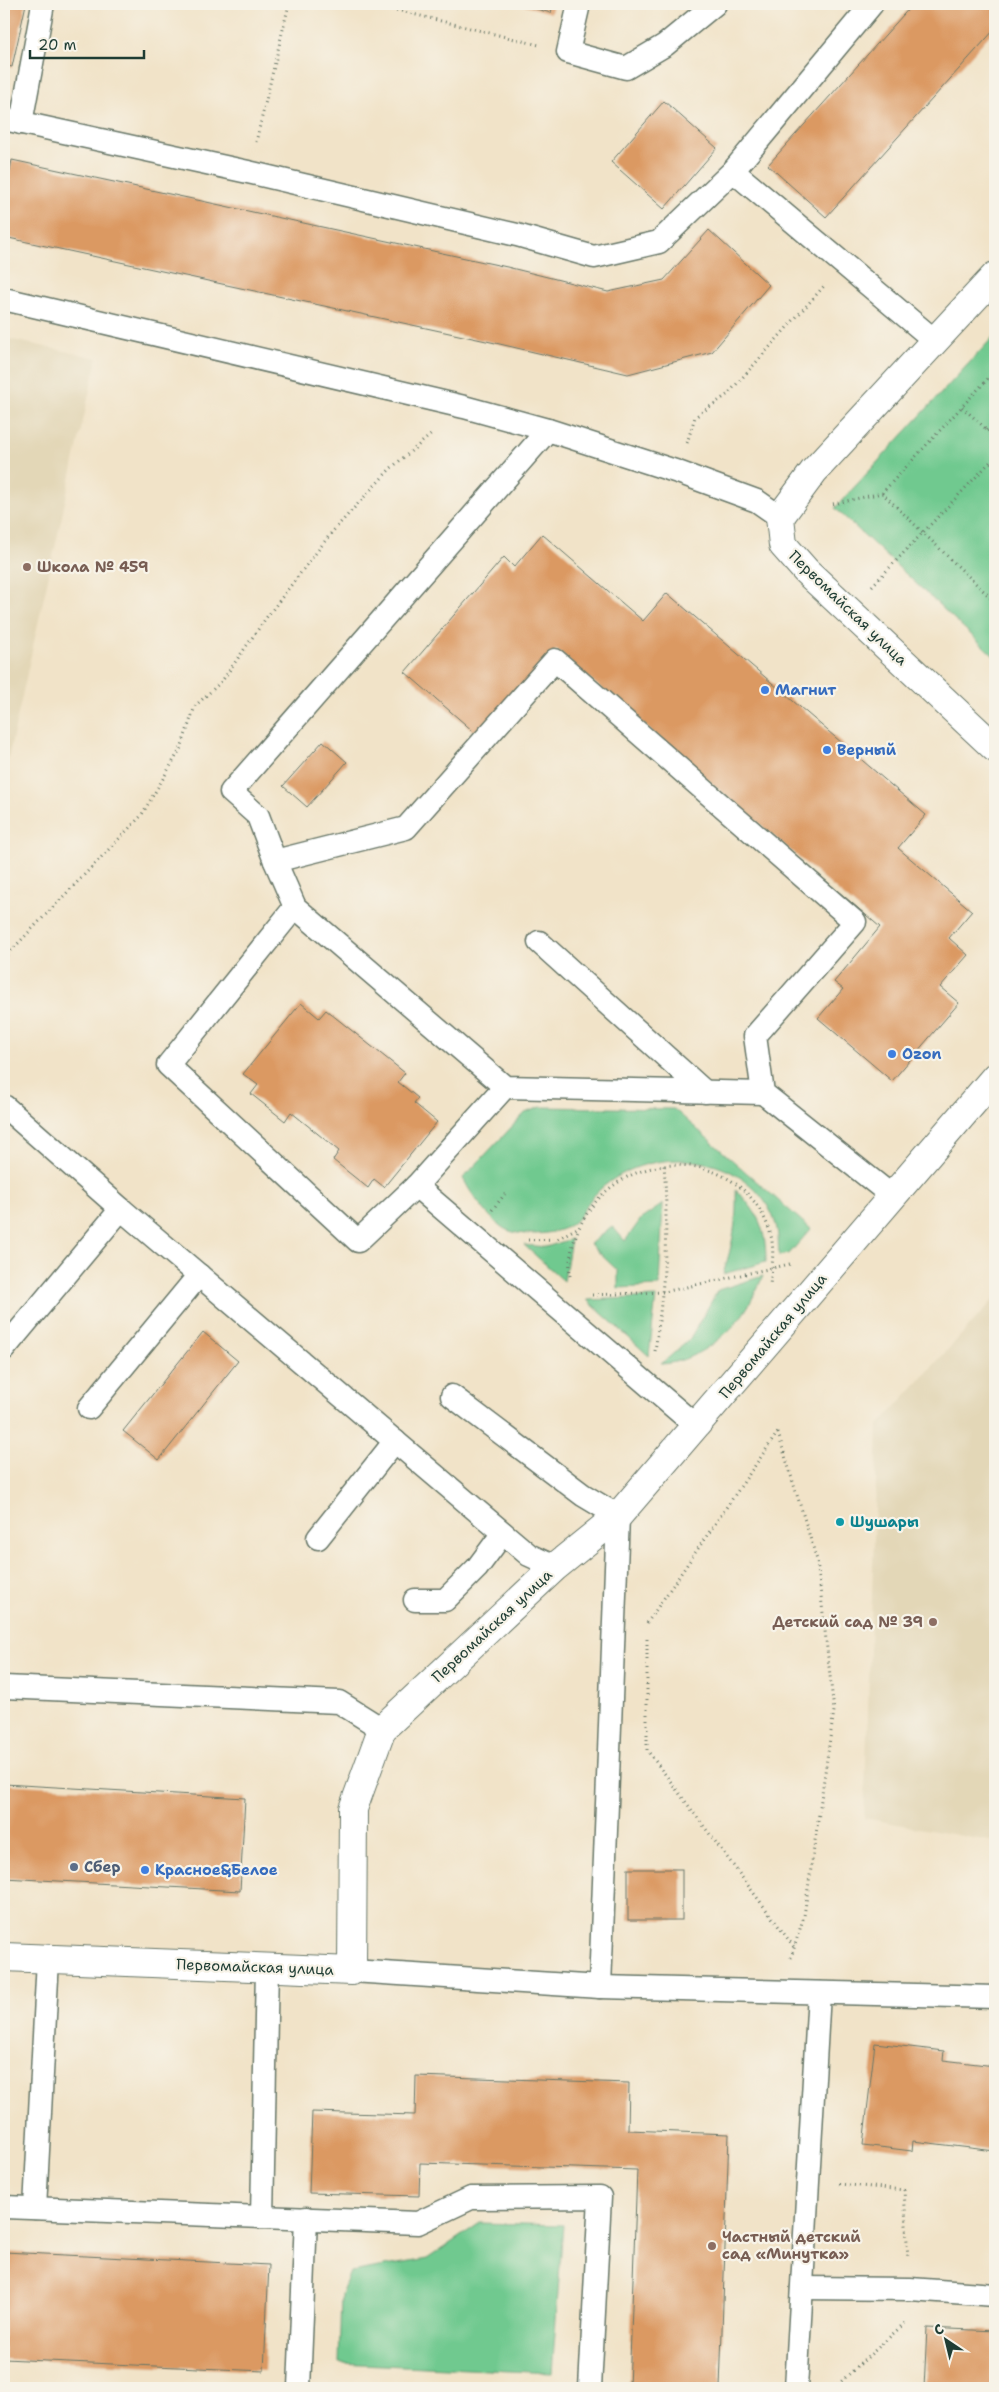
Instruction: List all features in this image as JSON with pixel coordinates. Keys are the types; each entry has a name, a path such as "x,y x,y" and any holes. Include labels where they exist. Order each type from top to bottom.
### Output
{"street":[{"path":"780,517 814,471 995,276"},
{"name":"Первомайская улица","path":"780,517 783,545 806,571 995,748"},
{"name":"Первомайская улица","path":"4,1957 352,1971 353,1810 382,1729 554,1567 618,1516 995,1077"}],"lane":[{"path":"43,4 12,121 248,172 517,235 594,256 659,242 733,171 872,4"},
{"path":"579,4 568,52 626,68 665,45 715,4"},
{"path":"733,171 842,265 934,340"},
{"path":"4,299 464,407 548,430 678,472 757,501 780,517"},
{"path":"548,430 231,792 258,816 296,906 505,1087 763,1093 892,1196"},
{"path":"275,860 406,828 555,660 855,922 755,1036 763,1093"},
{"path":"296,906 168,1065 358,1240 416,1186 505,1087"},
{"path":"539,942 705,1092"},
{"path":"4,1106 121,1209 529,1555 554,1567"},
{"path":"416,1186 696,1426"},
{"path":"4,1349 121,1209"},
{"path":"89,1408 199,1275"},
{"path":"452,1396 583,1496 618,1516 600,1987"},
{"path":"318,1538 395,1441"},
{"path":"415,1600 446,1600 477,1568 503,1533"},
{"path":"4,1688 339,1702 382,1729"},
{"path":"35,2208 48,1959"},
{"path":"262,2217 267,1967"},
{"path":"352,1971 600,1987 995,1997"},
{"path":"796,2388 819,1993"},
{"path":"4,2207 418,2223 471,2198 600,2197 590,2388"},
{"path":"300,2388 306,2218"},
{"path":"802,2288 910,2289 995,2295"}],"path":[{"path":"248,172 289,4"},
{"path":"372,4 568,52"},
{"path":"678,472 695,417 727,395 842,265"},
{"path":"995,371 882,493 995,602"},
{"path":"4,958 141,816 181,748 195,706 222,681 266,618 332,532 391,468 464,407"},
{"path":"962,407 995,438"},
{"path":"986,430 995,421"},
{"path":"849,610 995,457"},
{"path":"655,1357 664,1292 667,1202 664,1165"},
{"path":"570,1277 570,1267 579,1227 594,1204 617,1182 645,1168 664,1165 693,1166 708,1170 730,1181 748,1196 758,1208 770,1232 772,1268 770,1290"},
{"path":"490,1212 506,1194"},
{"path":"521,1239 557,1239 579,1227"},
{"path":"590,1295 664,1292 795,1262"},
{"path":"780,1992 804,1916 834,1711 817,1560 778,1432 647,1621 647,1750 794,1947"},
{"path":"808,2180 904,2190 910,2289"},
{"path":"834,2388 938,2291"}],"shaded area":[{"name":"Школа № 459","path":"4,338 97,358 4,777"},
{"name":"Детский сад № 39","path":"995,1298 995,1842 864,1818 878,1426"}],"green space":[{"path":"995,335 995,657 835,508"},
{"path":"541,1107 674,1109 811,1229 789,1254 779,1256 775,1222 765,1201 750,1185 732,1173 711,1164 667,1161 645,1165 624,1173 610,1182 596,1193 580,1216 567,1227 541,1234 522,1234 507,1230 501,1227 482,1207 463,1178 525,1113"},
{"path":"736,1190 756,1214 760,1222 765,1240 766,1262 723,1274 734,1233"},
{"path":"663,1204 659,1286 618,1288 618,1271 590,1244 612,1226 625,1241 641,1219"},
{"path":"571,1239 564,1281 524,1245 546,1247"},
{"path":"763,1276 747,1308 721,1337 710,1346 686,1359 661,1364 689,1340 718,1290"},
{"path":"656,1297 649,1356 587,1300"},
{"path":"480,2223 563,2225 552,2373 339,2363 341,2294 350,2272 427,2259"}],"building":[{"path":"4,4 26,4 12,67 4,65"},
{"path":"518,4 553,4 551,13"},
{"path":"913,4 995,4 995,29 826,217 768,165"},
{"path":"664,101 717,148 664,209 611,162"},
{"path":"12,160 507,267 608,292 664,280 709,230 769,285 712,352 628,374 491,342 4,237 4,201"},
{"path":"542,534 643,621 667,593 926,815 898,848 972,911 949,938 968,955 940,987 959,1003 892,1081 818,1018 843,989 834,982 880,927 556,650 481,738 405,672 504,557 514,567"},
{"path":"323,741 347,762 307,807 283,786"},
{"path":"301,1003 319,1018 326,1010 405,1073 398,1082 418,1098 414,1103 437,1122 384,1187 374,1179 368,1188 333,1160 339,1151 291,1112 285,1121 251,1094 258,1085 243,1074"},
{"path":"203,1332 238,1361 159,1460 123,1431"},
{"path":"4,1784 245,1798 240,1891 4,1878"},
{"path":"628,1869 682,1869 682,1920 628,1920"},
{"path":"875,2043 944,2051 943,2060 995,2066 995,2151 913,2141 912,2151 863,2145"},
{"path":"416,2076 629,2083 628,2130 729,2134 720,2388 629,2388 637,2170 420,2163 419,2196 309,2193 312,2112 415,2115"},
{"path":"4,2252 269,2265 264,2371 4,2359"},
{"path":"927,2328 995,2331 995,2388 924,2388"}],"place":[{"name":"Школа № 459","path":"27,567"},
{"name":"Магнит","path":"765,690"},
{"name":"Верный","path":"827,750"},
{"name":"Ozon","path":"892,1054"},
{"name":"Шушары","path":"840,1522"},
{"name":"Детский сад № 39","path":"933,1622"},
{"name":"Сбер","path":"74,1867"},
{"name":"Красное&Белое","path":"145,1870"},
{"name":"Частный детский сад «Минутка»","path":"712,2246"}]}
